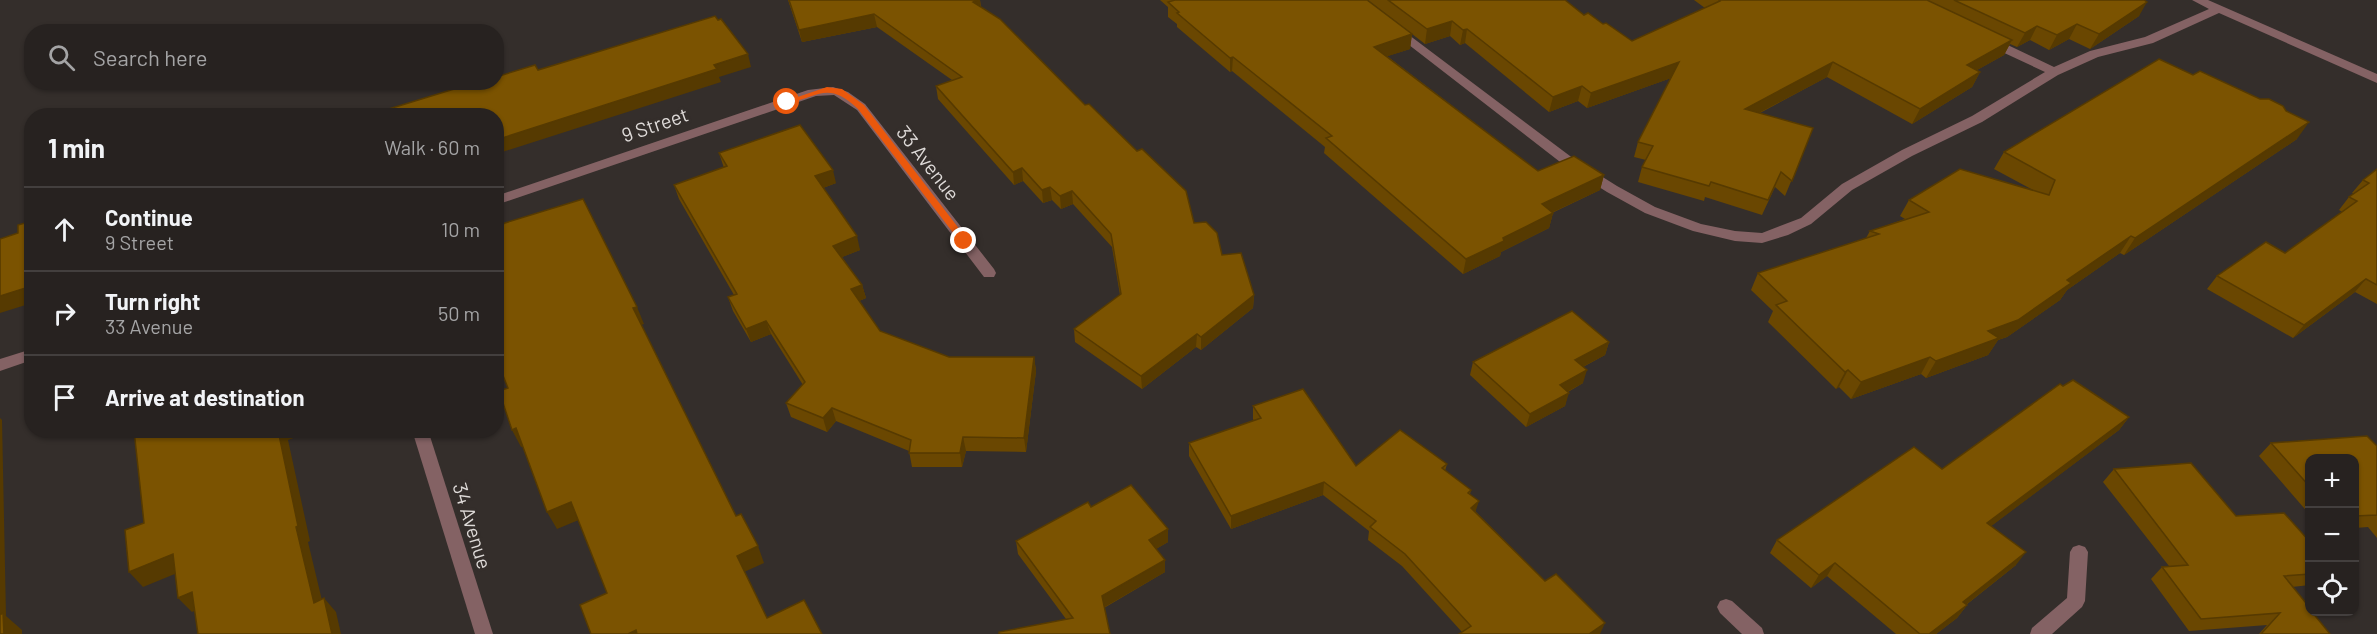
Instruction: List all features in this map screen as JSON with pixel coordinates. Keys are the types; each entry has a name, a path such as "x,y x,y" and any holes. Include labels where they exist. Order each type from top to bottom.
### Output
{"street":[{"path":"2198,0 2377,79"},
{"path":"1383,20 1552,150 1612,189 1650,210 1698,228 1762,238 1783,232 1806,221 1848,187 1908,153 1977,119 2054,72 2094,54 2149,40 2219,9"},
{"path":"1978,36 2054,72"},
{"name":"9 Street","path":"504,198 827,89"},
{"name":"33 Avenue","path":"827,89 839,90 861,107 989,273"},
{"path":"0,365 24,357"},
{"name":"34 Avenue","path":"423,438 484,634"},
{"path":"2039,634 2076,601 2079,552"},
{"path":"1726,607 1755,634"}],"building":[{"path":"789,0 977,0 973,2 1000,19 1085,105 1089,104 1137,151 1142,149 1186,191 1194,223 1206,222 1217,233 1222,255 1241,253 1254,295 1201,337 1197,334 1141,376 1074,329 1121,294 1111,234 1072,191 1060,196 1050,187 1042,190 1022,168 1013,172 936,86 962,77 874,14 799,30"},
{"path":"1175,0 1367,0 1412,34 1374,47 1538,171 1574,156 1604,175 1542,204 1553,213 1503,238 1504,241 1466,259 1326,138 1332,136 1233,57 1230,58 1177,13 1179,12 1168,2"},
{"path":"1388,0 1565,0 1584,15 1588,13 1632,41 1719,0 1927,0 2012,40 1967,65 1980,72 1920,109 1833,62 1745,109 1813,128 1792,181 1781,172 1768,200 1711,182 1709,186 1642,167 1653,146 1638,142 1679,62 1591,93 1582,86 1553,97 1467,29 1463,30 1452,21 1427,29"},
{"path":"1954,0 2144,0 2147,2 2099,34 2077,24 2057,35 2037,26 2025,33"},
{"path":"715,16 718,20 721,19 748,54 714,65 717,69 504,137 504,108 392,108 451,90 504,90 504,75 535,65 538,70"},
{"path":"2159,59 2193,75 2200,71 2260,99 2269,99 2283,106 2286,111 2309,122 2135,238 2131,236 2067,280 2071,283 2018,320 1988,331 1999,338 1936,361 1930,357 1861,382 1848,370 1845,372 1776,305 1787,301 1758,273 1879,234 1870,231 1929,212 1909,200 1960,169 2049,195 2055,180 2004,152"},
{"path":"800,125 833,170 815,176 857,236 833,246 862,285 851,289 880,331 949,357 1034,357 1024,438 963,437 960,453 909,453 911,440 832,408 823,418 786,403 805,382 766,321 746,329 728,297 737,294 674,185 727,166 719,153"},
{"path":"2377,169 2377,285 2366,279 2304,325 2217,276 2266,242 2285,253 2357,201 2349,197 2369,183 2363,180"},
{"path":"583,199 637,307 633,308 736,516 741,514 758,546 737,556 767,618 804,600 822,634 637,634 636,630 628,634 591,634 580,605 607,593 571,502 547,512 516,428 512,430 504,406 504,389 508,388 504,378 505,223"},
{"path":"24,223 24,288 0,296 0,239 18,233 18,225"},
{"path":"1572,311 1609,342 1575,360 1587,370 1560,385 1569,393 1530,414 1473,362"},
{"path":"2073,380 2129,417 1987,523 2026,552 1963,602 1967,605 1929,634 1920,634 1835,563 1819,575 1777,540 1914,447 1942,469 2060,384 2063,386"},
{"path":"1303,389 1356,466 1400,430 1447,464 1442,468 1471,490 1468,493 1479,501 1471,508 1545,581 1556,574 1605,623 1589,634 1459,634 1471,626 1405,554 1370,527 1376,521 1324,482 1231,516 1189,443 1261,418 1253,406"},
{"path":"2367,436 2377,446 2377,515 2359,516 2359,454 2305,454 2305,481 2271,443"},
{"path":"135,438 280,438 298,526 296,527 314,603 324,598 332,634 198,634 192,592 178,598 173,554 129,572 125,530 144,523"},
{"path":"2191,463 2236,516 2284,513 2305,536 2305,574 2284,576 2305,602 2305,616 2315,616 2330,634 2261,634 2280,613 2201,619 2162,567 2188,565 2114,469"},
{"path":"1131,485 1168,529 1149,540 1165,560 1102,596 1110,634 999,634 999,632 1073,618 1016,541 1088,502 1091,507"},
{"path":"3,613 4,634 0,634 0,615"}],"route":[{"path":"787,102 827,89 839,90 849,96 861,107 964,241"}]}
